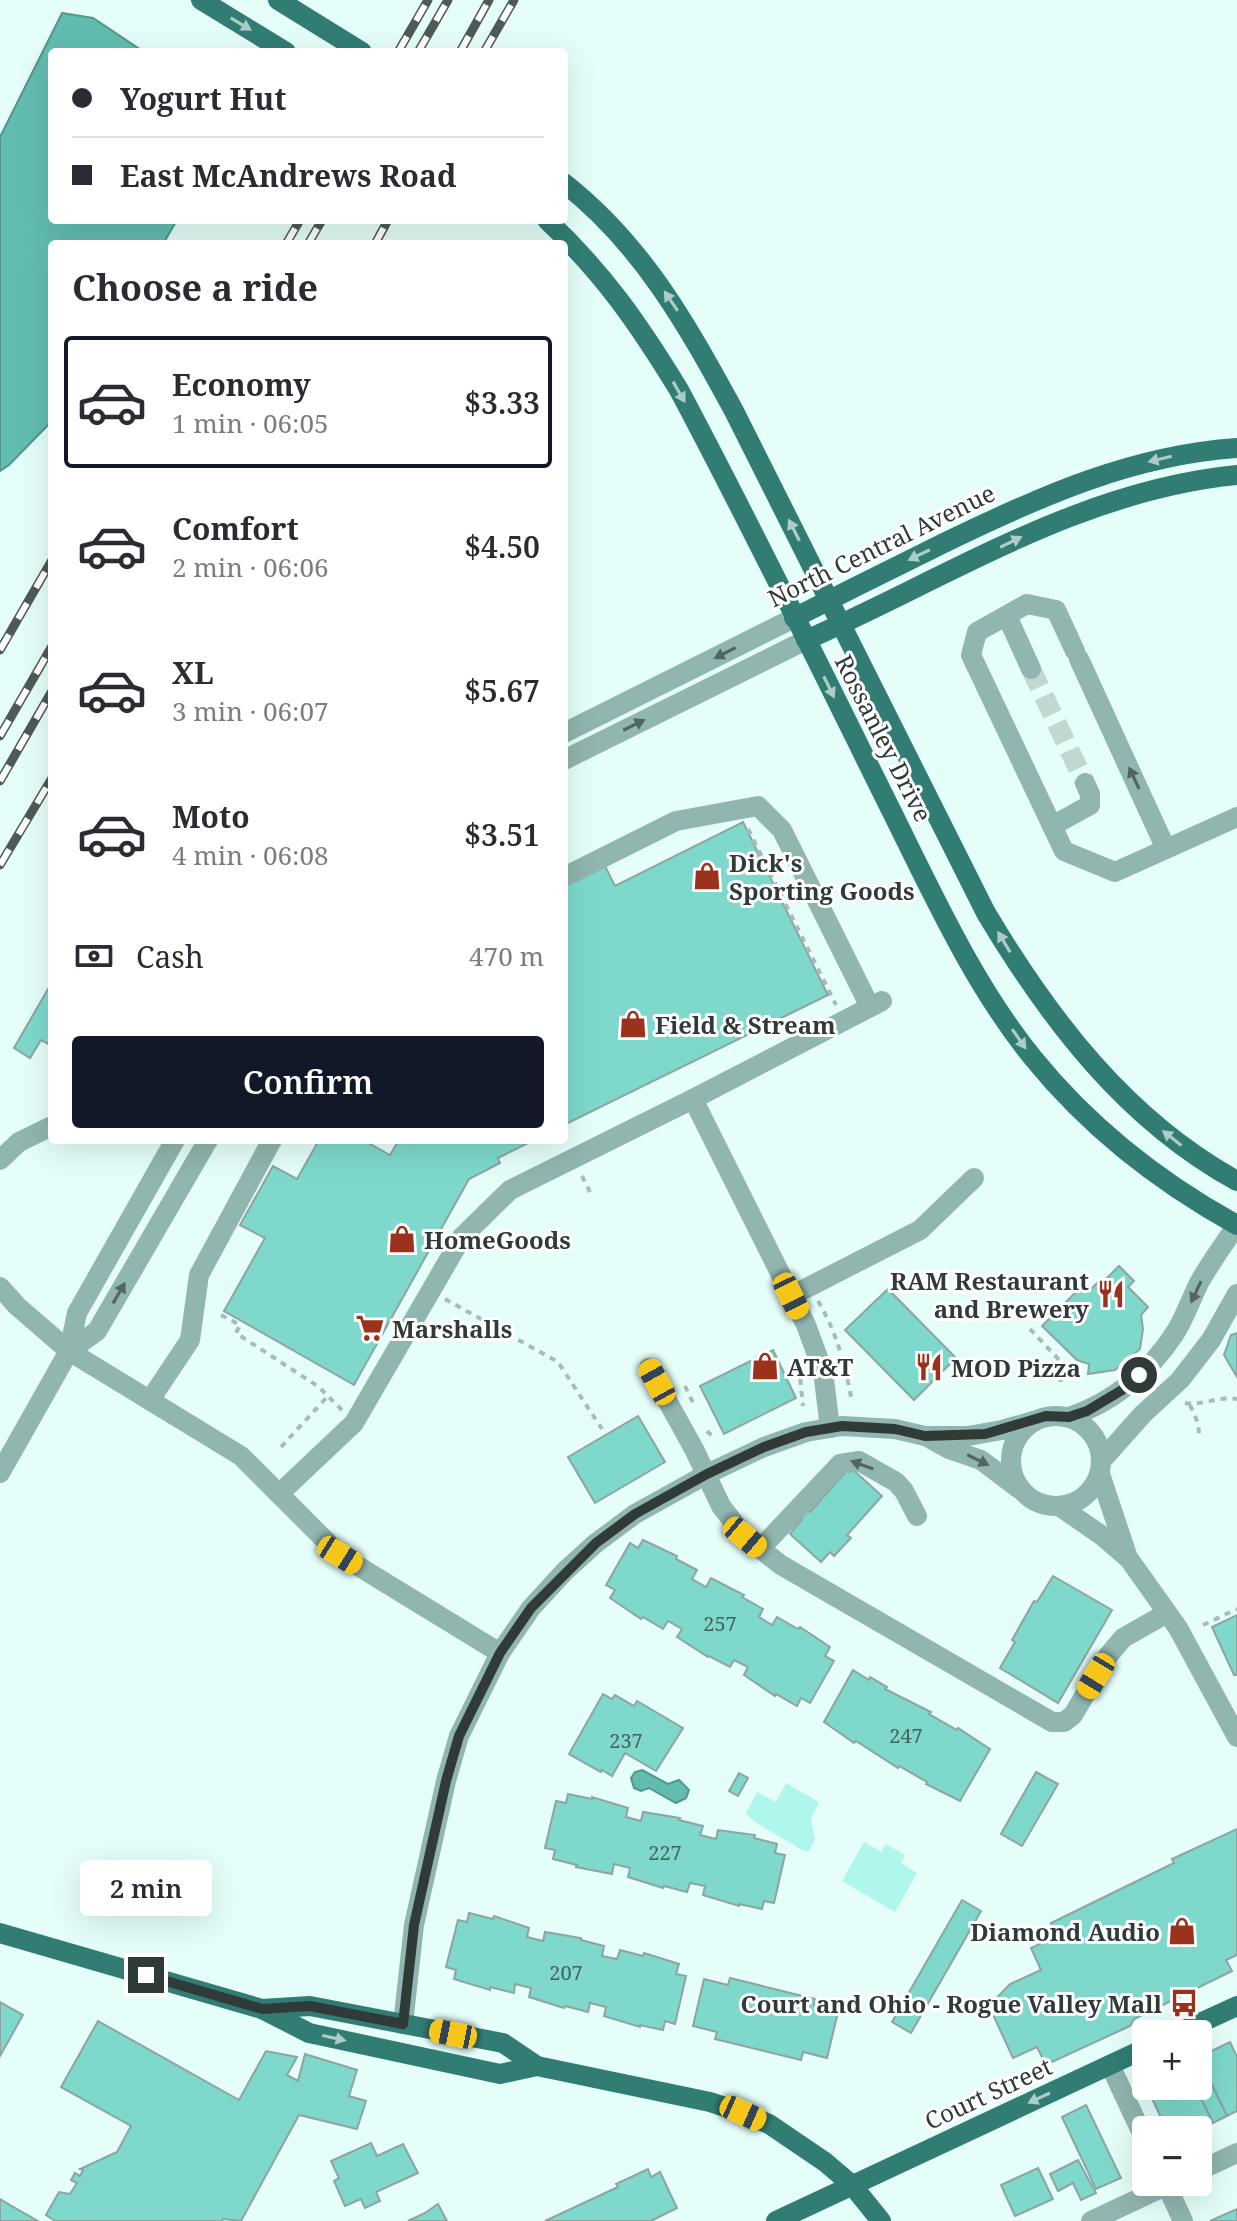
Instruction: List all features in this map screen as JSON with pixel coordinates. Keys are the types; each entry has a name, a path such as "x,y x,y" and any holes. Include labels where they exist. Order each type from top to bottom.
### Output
{"main road":[{"path":"201,0 280,48"},
{"path":"278,0 356,48"},
{"name":"Rossanley Drive","path":"568,187 647,265 677,310 734,411 986,913 1043,1002 1116,1090 1174,1139 1235,1179"},
{"name":"Rossanley Drive","path":"551,224 610,286 645,335 711,450 927,883 977,974 1032,1057 1115,1143 1160,1179 1237,1225"},
{"name":"North Central Avenue","path":"794,618 1017,507 1063,488 1101,474 1158,460 1206,450 1237,448"},
{"path":"806,640 1072,515 1162,487 1237,475"},
{"path":"0,1933 262,2009 309,2033 500,2074 537,2066"},
{"path":"262,2009 310,2006 503,2043 537,2066 710,2102 743,2113 769,2124 803,2145 852,2185 881,2221"},
{"path":"1206,2020 1237,2006"},
{"name":"Court Street","path":"776,2221 1132,2055"}],"street":[{"path":"1166,849 1056,610 1027,604 977,632 971,655 1064,851 1115,872 1237,817"},
{"path":"1007,616 1031,669"},
{"name":"North Central Avenue","path":"568,731 794,618"},
{"path":"568,758 806,640"},
{"path":"1052,826 1090,805 1090,794 1085,783"},
{"path":"279,1494 354,1423 462,1237 510,1190 876,1004 782,830 758,806 676,821 568,875"},
{"path":"693,1099 791,1296 823,1371 830,1428"},
{"path":"0,1160 19,1142 48,1128"},
{"path":"0,1473 69,1351 77,1313 173,1144"},
{"path":"69,1351 97,1331 206,1144"},
{"path":"150,1400 190,1340 199,1275 270,1144"},
{"path":"791,1296 920,1230 974,1178"},
{"path":"403,2024 414,1925 459,1736 500,1653 531,1608 596,1543 635,1514 707,1474 764,1447 806,1432 842,1426 895,1429 925,1436 985,1434 1046,1416 1069,1417 1087,1411 1122,1390 1157,1357 1175,1334 1199,1283 1237,1225"},
{"path":"0,1287 69,1351 241,1456 340,1555 500,1653"},
{"path":"1059,1506 1085,1497 1094,1487 1101,1467 1143,1414 1180,1380 1211,1340 1237,1294"},
{"path":"649,1368 729,1517 760,1549 781,1565 1052,1722 1064,1722 1073,1715 1108,1656 1123,1638 1167,1613"},
{"path":"1069,1417 1093,1433 1099,1446 1101,1467 1129,1559"},
{"path":"1025,1493 1012,1472 1012,1448 1025,1428 1034,1421"},
{"path":"925,1436 949,1449 981,1460 1035,1501 1059,1506 1129,1559 1201,1666 1237,1737"},
{"path":"760,1549 840,1464 849,1461 859,1461 896,1482 917,1516"},
{"path":"1110,2065 1134,2116"},
{"path":"1212,2165 1237,2153"},
{"path":"1091,2221 1142,2196"},
{"path":"1174,2196 1183,2221"}],"path":[{"path":"431,1290 558,1362 602,1429"},
{"path":"1030,1329 1063,1364 1060,1385"},
{"path":"797,1360 803,1406"},
{"path":"281,1447 328,1396"},
{"path":"1178,1400 1190,1405 1208,1399 1237,1399"},
{"path":"1190,1405 1199,1434"},
{"path":"1203,1625 1237,1609"}],"shaded area":[{"path":"62,13 93,18 138,48 48,48 48,224 175,224 165,240 48,240 48,425 0,471 0,137"},
{"path":"642,1770 668,1784 679,1780 689,1790 686,1798 676,1803 649,1788 641,1791 634,1788 631,1778 635,1772"},
{"path":"786,1783 819,1802 811,1820 815,1839 809,1851 755,1822 746,1813 757,1792 776,1802"},
{"path":"864,1842 881,1852 886,1844 905,1855 901,1863 917,1873 895,1912 842,1881"}],"building":[{"path":"743,822 828,995 568,1123 568,882 604,864 615,886"},
{"path":"48,989 48,1044 41,1040 30,1058 14,1048"},
{"path":"317,1144 370,1144 390,1155 397,1144 526,1144 498,1158 500,1163 469,1179 354,1385 224,1311 265,1238 240,1225 273,1166 297,1179"},
{"path":"1119,1266 1134,1281 1128,1287 1148,1307 1141,1315 1143,1329 1140,1349 1115,1370 1088,1374 1089,1364 1077,1360 1042,1326 1082,1286 1088,1292"},
{"path":"888,1289 956,1358 914,1400 845,1330"},
{"path":"1237,1333 1237,1377 1224,1355 1231,1335"},
{"path":"773,1350 796,1398 724,1434 700,1386"},
{"path":"638,1416 665,1462 595,1503 568,1457"},
{"path":"850,1467 882,1496 847,1535 851,1538 834,1556 830,1552 821,1562 790,1534 802,1519 799,1517 807,1509 810,1512"},
{"path":"643,1540 677,1556 676,1559 697,1570 692,1579 706,1587 711,1578 744,1595 742,1597 763,1609 759,1617 772,1625 777,1617 798,1629 800,1627 830,1647 825,1656 834,1661 810,1703 801,1698 797,1706 775,1696 744,1675 748,1667 734,1660 730,1667 708,1657 677,1637 682,1629 668,1621 663,1629 643,1617 641,1619 610,1598 615,1590 606,1585 630,1543 638,1548"},
{"path":"1053,1576 1112,1610 1058,1703 1000,1668 1034,1601 1037,1602"},
{"path":"1237,1615 1237,1675 1234,1675 1212,1627"},
{"path":"853,1670 931,1712 929,1714 990,1749 960,1801 856,1741 854,1743 824,1722"},
{"path":"603,1694 612,1699 615,1695 634,1706 637,1701 683,1728 656,1771 625,1753 612,1776 569,1754"},
{"path":"1036,1772 1058,1784 1022,1846 1001,1834"},
{"path":"739,1773 748,1778 738,1796 729,1791"},
{"path":"568,1794 592,1797 628,1808 626,1817 641,1821 643,1812 680,1818 703,1826 700,1835 716,1839 718,1830 755,1835 754,1838 777,1844 775,1853 785,1855 774,1903 764,1901 762,1909 739,1906 703,1895 705,1886 690,1883 687,1892 663,1888 628,1877 630,1868 614,1864 612,1874 553,1859 555,1850 545,1848 556,1801 566,1803"},
{"path":"1237,1829 1237,1955 1226,1960 1232,1971 1132,2020 1130,2026 1052,2062 1043,2059 1037,2047 1013,2058 989,2006 1010,1984 1041,1970 1031,1948 1057,1936 1051,1923 1174,1863 1172,1859"},
{"path":"962,1900 981,1911 911,2033 892,2022"},
{"path":"469,1913 493,1919 494,1916 529,1928 527,1937 543,1941 545,1932 581,1938 604,1946 602,1956 617,1959 620,1950 643,1956 644,1953 679,1964 676,1974 686,1976 675,2024 665,2021 663,2030 640,2027 604,2016 606,2007 590,2003 588,2012 564,2008 529,1997 531,1988 515,1984 514,1993 490,1987 490,1990 454,1979 456,1970 446,1967 458,1920 467,1922"},
{"path":"730,1978 815,1999 814,2006 838,2012 827,2058 803,2052 801,2060 715,2039 717,2032 693,2026 704,1979 728,1985"},
{"path":"0,2002 23,2015 0,2056"},
{"path":"98,2021 239,2100 266,2051 297,2057 287,2075 298,2081 305,2054 357,2070 349,2096 366,2101 357,2129 299,2115 241,2221 55,2221 46,2215 59,2192 70,2194 77,2183 71,2180 75,2173 80,2176 83,2170 80,2169 117,2152 131,2126 61,2087"},
{"path":"1230,2042 1237,2057 1237,2111 1227,2116 1212,2084 1212,2051"},
{"path":"1212,2085 1227,2116 1213,2123 1202,2100 1212,2100"},
{"path":"1153,2100 1202,2100 1210,2116 1160,2116"},
{"path":"1086,2105 1121,2178 1096,2189 1062,2117"},
{"path":"371,2143 377,2156 403,2144 418,2173 376,2192 380,2201 365,2208 361,2199 345,2206 334,2181 339,2178 331,2161"},
{"path":"1078,2160 1096,2193 1081,2200 1073,2183 1058,2191 1050,2174"},
{"path":"1038,2168 1053,2199 1015,2216 1001,2185"},
{"path":"648,2169 651,2177 660,2172 677,2208 651,2221 545,2221 618,2187 616,2184"},
{"path":"0,2199 17,2209 38,2221 0,2221"},
{"path":"438,2204 447,2221 408,2221 425,2213"},
{"path":"1237,2209 1237,2221 1210,2221"}],"tunnel":[{"path":"1031,669 1085,783"}],"railway":[{"path":"400,48 428,0"},
{"path":"420,48 448,0"},
{"path":"462,48 489,0"},
{"path":"486,48 514,0"},
{"path":"288,240 298,224"},
{"path":"310,240 320,224"},
{"path":"377,240 386,224"},
{"path":"0,650 48,567"},
{"path":"0,736 48,653"},
{"path":"0,781 48,698"},
{"path":"0,865 48,785"}],"place":[{"name":"Dick's Sporting Goods","path":"707,876"},
{"name":"Field & Stream","path":"633,1024"},
{"name":"HomeGoods","path":"402,1239"},
{"name":"RAM Restaurant and Brewery","path":"1111,1294"},
{"name":"Marshalls","path":"370,1328"},
{"name":"AT&T","path":"765,1366"},
{"name":"MOD Pizza","path":"929,1367"},
{"name":"Diamond Audio","path":"1182,1931"},
{"name":"Court and Ohio - Rogue Valley Mall","path":"1184,2003"}],"route":[{"path":"146,1975 262,2009 310,2006 403,2024 414,1925 459,1736 500,1653 531,1608 596,1543 635,1514 707,1474 764,1447 806,1432 842,1426 895,1429 925,1436 985,1434 1046,1416 1069,1417 1087,1411 1122,1390 1139,1375"}]}
